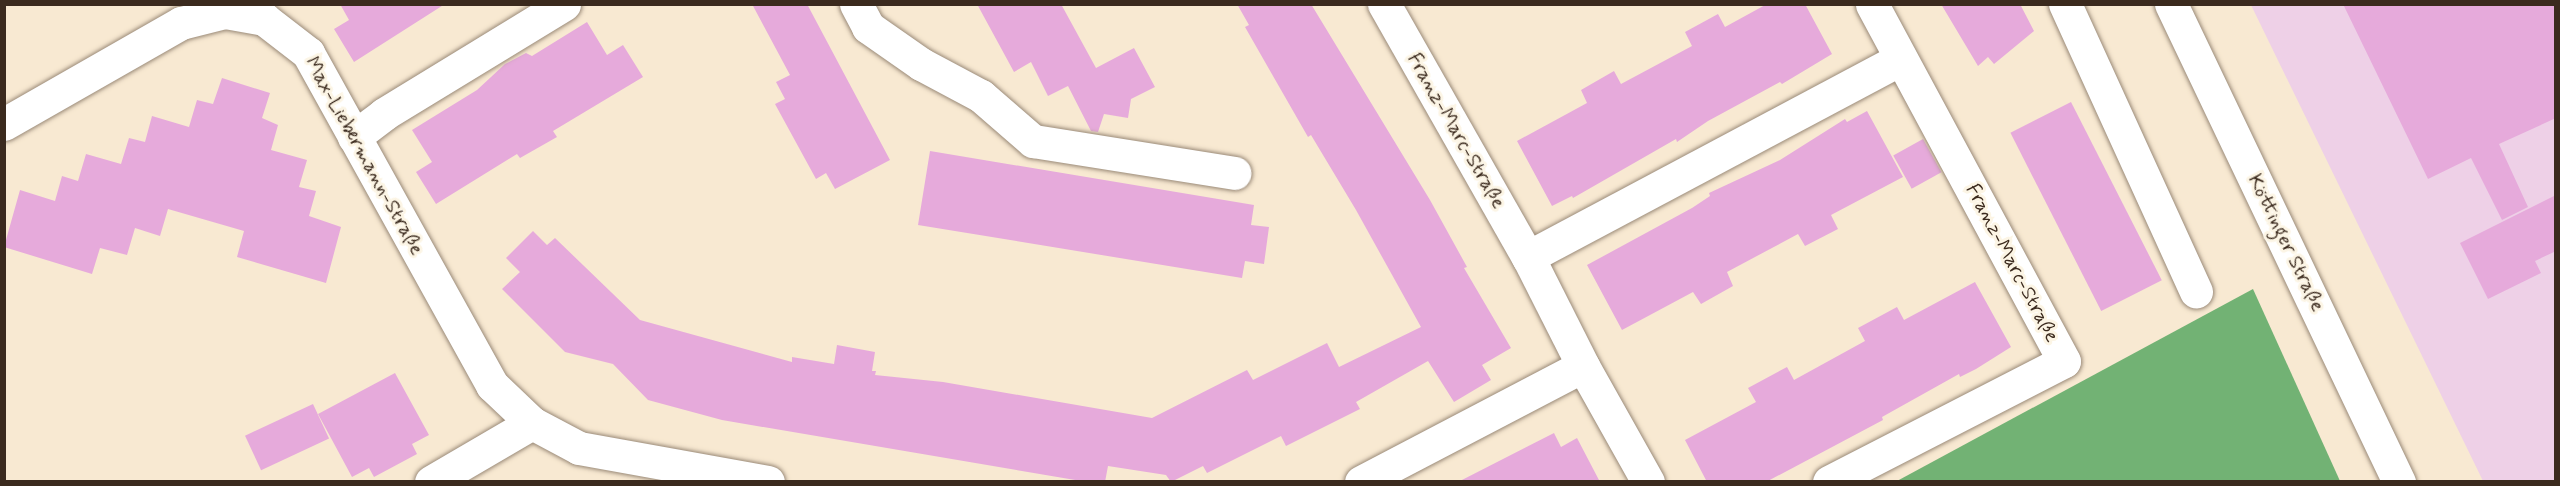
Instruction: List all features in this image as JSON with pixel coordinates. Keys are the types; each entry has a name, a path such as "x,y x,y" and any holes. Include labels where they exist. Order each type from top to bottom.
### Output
{"street":[{"path":"354,136 384,114 564,4"},
{"path":"856,4 868,27 921,64 981,96 1034,141 1234,173"},
{"name":"Franz-Marc-Straße","path":"1384,4 1528,257 1583,366 1648,482"},
{"name":"Franz-Marc-Straße","path":"1829,482 2064,361 1872,4"},
{"path":"2065,4 2196,292"},
{"name":"Köttinger Straße","path":"2171,4 2399,482"},
{"name":"Max-Liebermann-Straße","path":"4,124 181,23 225,12 268,12 308,53 492,385 532,423 579,448 768,482"},
{"path":"1528,257 1902,59"},
{"path":"1361,482 1583,366"},
{"path":"431,482 532,423"}],"shaded area":[{"path":"2251,5 2555,5 2555,481 2483,481"}],"green space":[{"path":"2253,289 2340,481 1897,481"}],"building":[{"path":"340,4 445,4 354,62 334,29 349,20"},
{"path":"752,4 807,4 890,160 835,189 826,173 816,179 775,104 785,99 776,82 790,75"},
{"path":"977,4 1061,4 1096,68 1134,48 1155,87 1131,99 1128,118 1104,114 1098,132 1091,131 1068,86 1048,96 1031,62 1014,72"},
{"path":"1237,4 1311,4 1430,200 1467,267 1464,268 1511,348 1482,365 1491,380 1454,402 1428,361 1356,402 1360,409 1286,446 1281,436 1207,473 1203,466 1171,482 1166,475 1108,466 1105,482 1087,482 722,420 648,400 613,364 565,352 502,289 520,272 506,258 533,231 547,245 555,238 640,320 792,362 792,357 834,364 837,345 875,352 872,371 876,371 875,375 943,382 1152,418 1247,370 1253,380 1327,343 1339,367 1421,327 1356,210 1311,135 1308,137 1245,27 1249,25"},
{"path":"1767,4 1805,4 1832,54 1782,84 1780,82 1708,121 1677,142 1676,139 1573,198 1572,196 1552,206 1517,141 1587,103 1581,90 1614,71 1621,84 1692,46 1685,32 1718,14 1725,27"},
{"path":"1941,4 2020,4 2034,31 1994,64 1988,57 1978,66"},
{"path":"2343,4 2556,4 2556,118 2499,144 2528,207 2502,220 2471,158 2428,179"},
{"path":"587,22 607,55 623,45 643,77 553,131 557,137 520,158 517,154 436,204 416,172 432,162 412,130 477,90 505,64 526,53 532,56"},
{"path":"222,78 270,93 262,118 278,125 271,150 307,160 299,187 316,191 309,216 341,227 326,283 237,257 244,231 168,209 160,236 135,228 127,255 100,248 92,274 4,247 20,190 55,201 62,176 78,181 86,154 121,164 129,138 145,142 152,116 189,127 197,100 213,104"},
{"path":"2071,102 2162,280 2101,311 2010,133"},
{"path":"1867,111 1903,177 1831,215 1838,229 1805,246 1798,234 1727,272 1733,286 1701,304 1693,292 1622,330 1587,265 1692,208 1710,196 1709,193 1780,160 1845,119 1847,122"},
{"path":"1923,139 1941,172 1912,189 1893,155"},
{"path":"930,151 1254,205 1251,225 1269,227 1264,264 1245,261 1242,278 918,225"},
{"path":"2556,195 2556,251 2535,261 2541,273 2488,299 2460,243"},
{"path":"1975,282 2011,347 1976,369 1960,377 1959,374 1882,417 1883,420 1766,482 1707,482 1685,440 1756,402 1748,388 1787,367 1794,380 1865,341 1858,328 1897,307 1904,320"},
{"path":"395,373 429,435 412,444 417,454 374,477 369,468 352,477 318,414"},
{"path":"313,404 329,438 261,470 245,436"},
{"path":"1554,433 1561,447 1577,438 1600,482 1458,482"}]}
